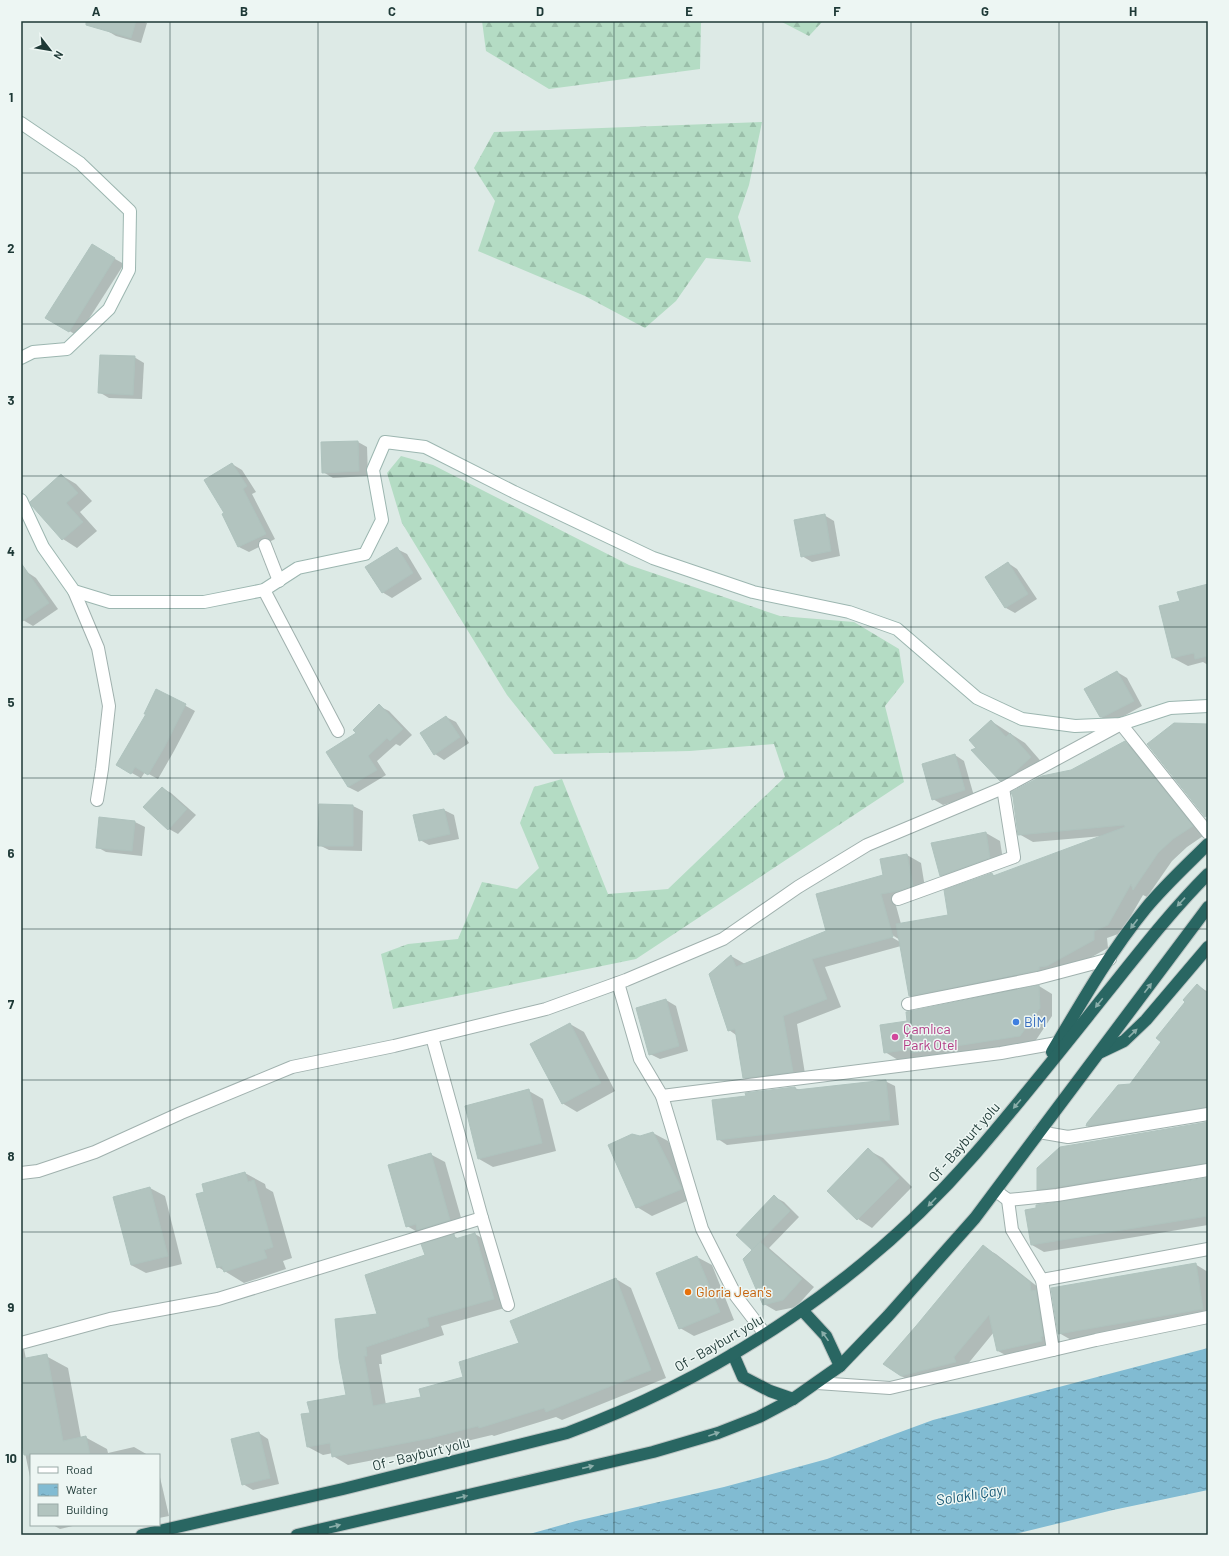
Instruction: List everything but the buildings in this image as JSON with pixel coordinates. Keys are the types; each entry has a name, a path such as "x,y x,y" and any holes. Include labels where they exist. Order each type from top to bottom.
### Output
{"highway":[{"path":"1032,1086 1080,1004 1131,927 1146,908 1208,844"},
{"name":"Of - Bayburt yolu","path":"142,1535 343,1489 567,1433 681,1383 765,1334 802,1310 854,1271 918,1215 976,1153 1032,1086 1150,938 1170,914 1208,874"},
{"path":"297,1535 680,1445 718,1433 759,1417 793,1399 817,1383 840,1366 948,1251 996,1191 1208,907"},
{"path":"1100,1053 1124,1041 1146,1020 1208,947"},
{"path":"802,1310 826,1336 840,1366"},
{"path":"732,1354 743,1377 770,1391 793,1399"}],"street":[{"path":"21,123 80,163 130,211 129,270 109,309 67,349 33,352 21,358"},
{"path":"74,591 110,602 204,602 264,590 298,568 365,554 382,520 373,470 385,442 425,447 514,492 653,558 753,592 849,612 897,629 977,698 1022,719 1075,726 1121,724"},
{"path":"21,500 43,548 74,591 98,648 109,706 97,800"},
{"path":"265,545 279,581"},
{"path":"264,590 338,731"},
{"path":"21,1173 38,1171 95,1152 181,1113 292,1067 432,1037 546,1009 618,983 723,938 798,887 867,845 1003,788 1121,724 1170,708 1208,706"},
{"path":"1121,724 1208,833"},
{"path":"898,899 1014,857 1003,788"},
{"path":"908,1004 1038,978 1110,959"},
{"path":"618,983 640,1059 662,1096 702,1229 736,1296 765,1334"},
{"path":"432,1037 482,1218 508,1305"},
{"path":"662,1096 1001,1053 1057,1043"},
{"path":"1039,1132 1068,1137 1208,1114"},
{"path":"996,1191 1008,1200 1057,1195 1208,1170"},
{"path":"1008,1200 1012,1230 1042,1280 1053,1350"},
{"path":"21,1343 110,1319 218,1299 482,1218"},
{"path":"1042,1280 1208,1249"},
{"path":"817,1383 890,1388 1053,1350 1208,1317"}],"green space":[{"path":"482,21 706,21 701,23 700,69 549,89 486,51"},
{"path":"780,21 823,21 809,36"},
{"path":"762,122 749,185 738,217 751,262 706,258 676,301 645,328 585,296 478,251 495,201 474,168 494,132"},
{"path":"401,456 433,465 629,565 780,616 854,622 899,649 904,682 885,706 904,782 636,959 393,1009 381,954 408,944 458,939 482,882 517,889 539,868 520,823 534,787 562,779 608,894 668,889 785,777 774,744 690,751 554,754 507,695 402,523 387,473"}],"water":[{"name":"Solaklı Çayı","path":"1208,1348 1208,1490 1113,1510 1011,1535 526,1535 576,1521 724,1487 827,1459 933,1420"}],"place":[{"name":"BİM","path":"1016,1022"},
{"name":"Çamlıca Park Otel","path":"895,1037"},
{"name":"Gloria Jean's","path":"688,1292"}]}
